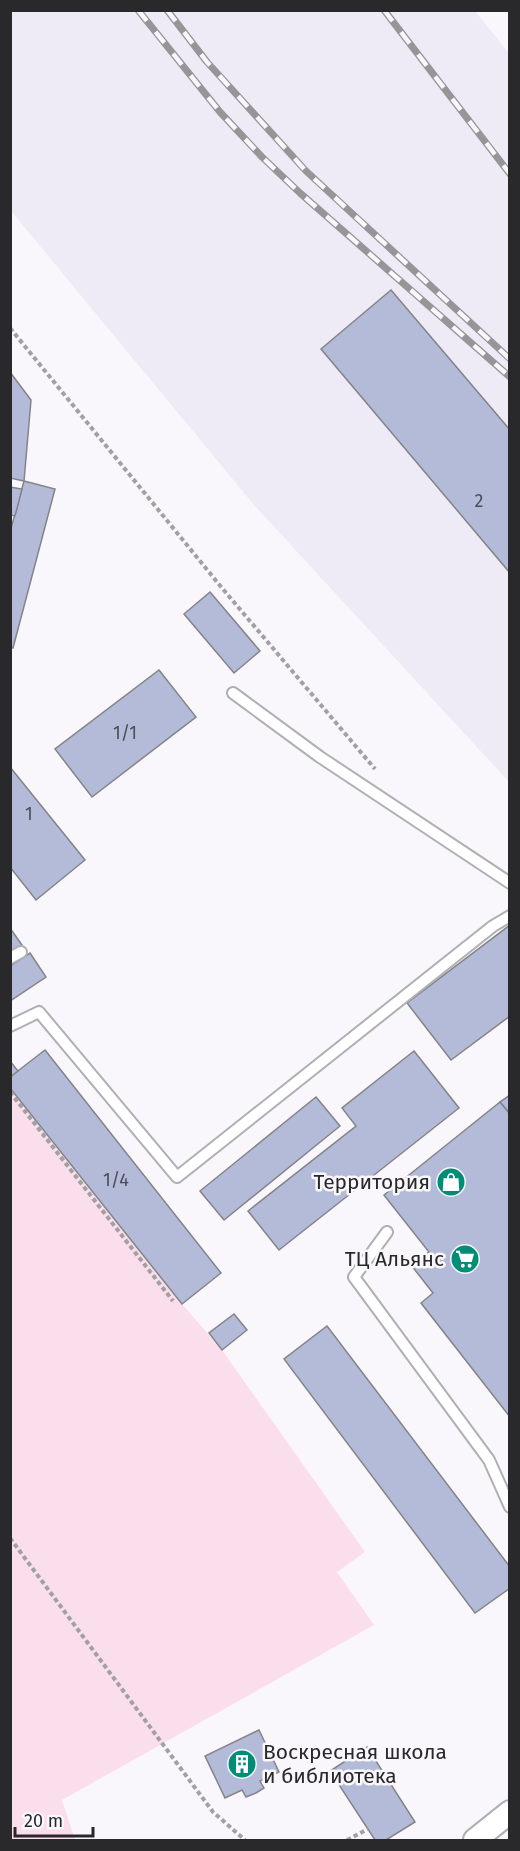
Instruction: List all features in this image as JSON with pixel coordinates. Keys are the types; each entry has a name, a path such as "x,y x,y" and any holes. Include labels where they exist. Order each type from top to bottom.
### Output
{"street":[{"path":"478,1840 510,1812"}],"lane":[{"path":"233,693 320,757 510,883"},
{"path":"10,1026 39,1011 177,1177 493,926 510,916"},
{"path":"10,958 21,952"},
{"path":"387,1232 354,1277 489,1460 510,1507"}],"path":[{"path":"10,328 222,588 381,777"},
{"path":"10,1092 173,1301"},
{"path":"10,1538 213,1812 245,1840"},
{"path":"347,1840 368,1829"}],"shaded area":[{"path":"10,11 475,11 509,53 509,782 254,505 11,211"},
{"path":"10,1088 182,1304 222,1350 365,1552 337,1572 374,1625 62,1800 75,1840 11,1840"}],"building":[{"path":"391,290 510,430 510,573 321,349"},
{"path":"10,372 31,400 24,481 10,478"},
{"path":"24,481 55,489 13,648 10,647 10,532"},
{"path":"10,487 22,489 15,516 10,515"},
{"path":"210,592 260,651 234,673 184,614"},
{"path":"159,670 196,717 92,797 55,749"},
{"path":"10,767 85,860 36,900 10,867"},
{"path":"510,925 510,1016 451,1060 407,1003"},
{"path":"10,928 22,945 10,953"},
{"path":"30,953 46,977 10,1001 10,966"},
{"path":"45,1050 221,1273 182,1304 10,1088 10,1077"},
{"path":"414,1051 459,1108 279,1250 248,1211 356,1126 342,1108"},
{"path":"10,1061 18,1071 10,1077"},
{"path":"510,1095 510,1114 500,1102"},
{"path":"316,1097 340,1126 224,1220 200,1191"},
{"name":"ТЦ Альянс","path":"500,1102 510,1114 510,1417 421,1303 433,1293 411,1265 429,1252 384,1195"},
{"path":"234,1314 247,1330 222,1350 209,1333"},
{"path":"327,1326 510,1567 510,1588 475,1613 284,1359"},
{"name":"Воскресная школа и библиотека","path":"259,1730 279,1772 260,1781 264,1788 256,1793 246,1797 242,1790 225,1798 205,1756"},
{"path":"367,1747 415,1822 386,1840 375,1840 330,1771"}],"railway":[{"path":"138,10 220,112 262,157 510,377"},
{"path":"167,10 207,62 306,171 510,359"},
{"path":"384,10 510,174"}],"place":[{"name":"Территория","path":"451,1182"},
{"name":"ТЦ Альянс","path":"465,1259"},
{"name":"Воскресная школа и библиотека","path":"242,1764"}]}
